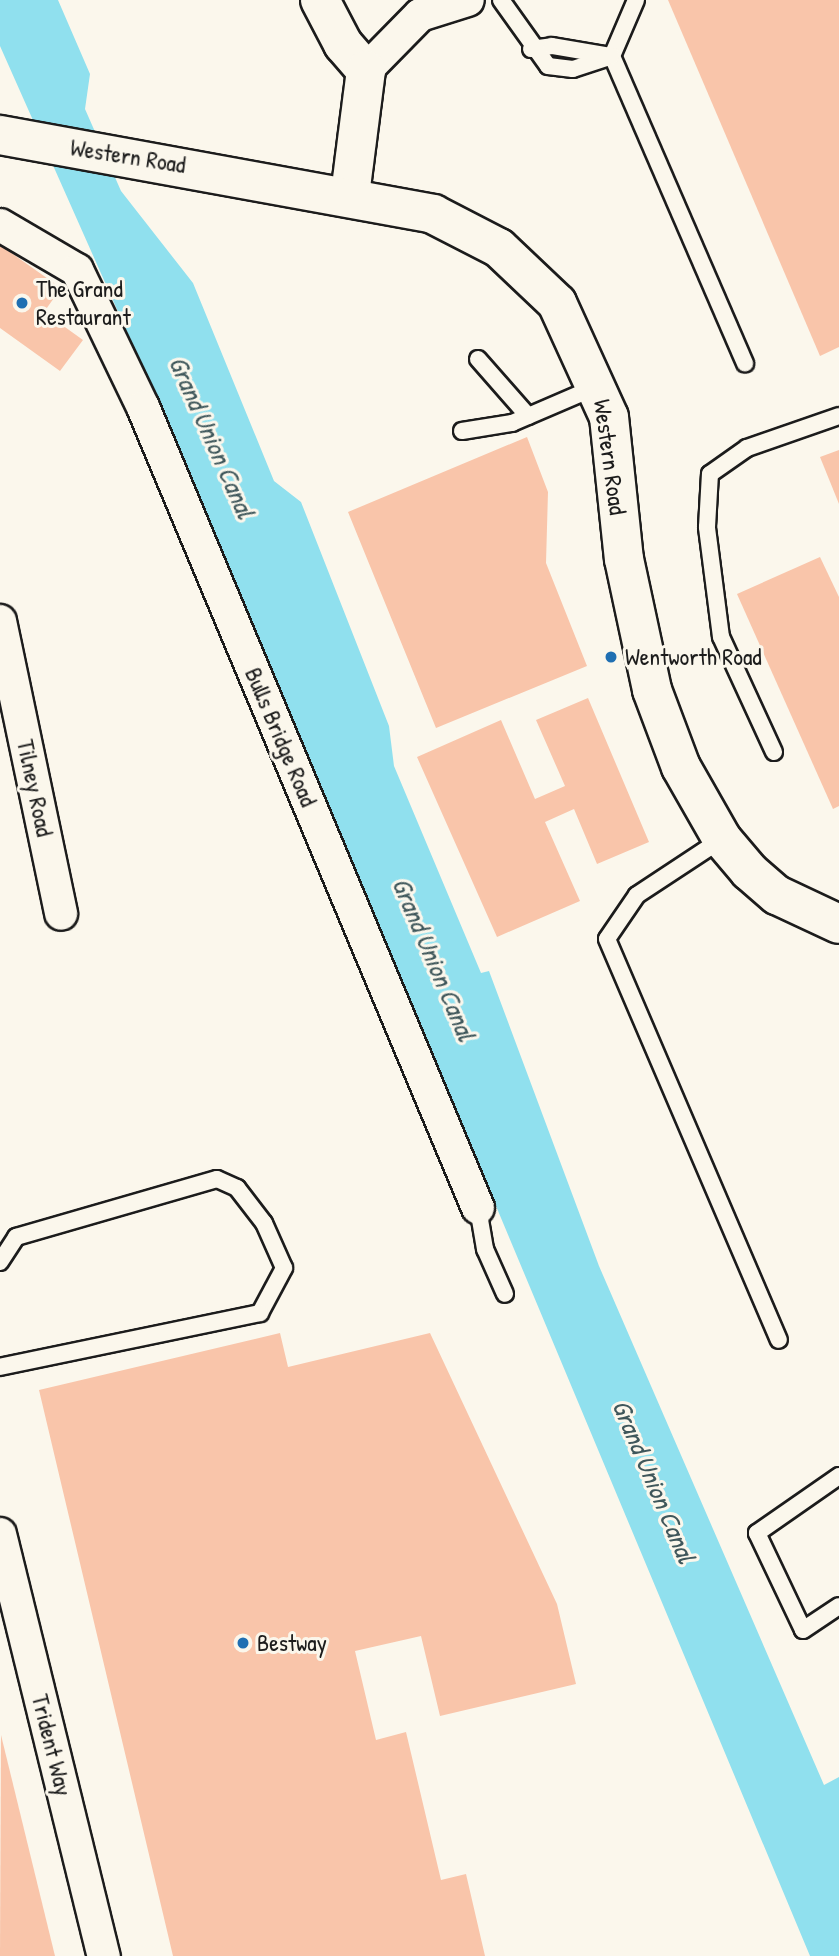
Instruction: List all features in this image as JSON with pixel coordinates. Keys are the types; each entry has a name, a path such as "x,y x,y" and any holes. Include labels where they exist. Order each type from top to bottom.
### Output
{"street":[{"path":"320,0 343,44 366,70"},
{"path":"350,195 366,70 420,15 468,0"},
{"name":"Western Road","path":"2,136 350,195 433,214 499,248 557,303 600,385 609,417 624,559 653,690 681,767 722,839 777,895 839,924"},
{"name":"Bulls Bridge Road","path":"0,225 77,270 143,407 478,1208"},
{"name":"Tilney Road","path":"0,621 61,914"},
{"name":"Trident Way","path":"0,1534 104,1956"}],"lane":[{"path":"501,0 531,49 559,71 612,56"},
{"path":"636,0 612,56 745,364"},
{"path":"531,49 552,46 612,56"},
{"path":"478,359 528,416"},
{"path":"462,431 528,416 600,385"},
{"path":"774,752 721,637 707,527 710,474 747,448 839,416"},
{"path":"722,839 637,895 607,939 779,1340"},
{"path":"0,1262 16,1237 218,1180 237,1188 264,1223 284,1268 260,1313 0,1367"},
{"name":"Bulls Bridge Road","path":"478,1208 485,1249 505,1294"},
{"path":"839,1476 757,1533 803,1630 839,1606"}],"water":[{"name":"Grand Union Canal","path":"0,0 58,0 90,74 85,109 121,191 193,283 274,481 301,502 389,726 394,766 481,973 489,971 599,1266 824,1785 839,1777 839,1956 810,1956 179,449 0,46"}],"building":[{"path":"668,0 839,0 839,347 820,356"},
{"path":"0,245 61,288 44,312 83,340 60,371 0,328"},
{"path":"527,437 548,492 546,563 587,666 436,728 348,512"},
{"path":"839,450 839,504 820,457"},
{"path":"820,557 839,597 839,806 833,809 737,594"},
{"path":"588,698 649,842 597,864 574,809 545,822 580,901 497,937 417,757 501,720 535,799 565,786 536,720"},
{"name":"Bestway","path":"280,1333 288,1367 430,1333 557,1604 576,1684 440,1716 421,1636 355,1651 376,1740 406,1732 441,1880 466,1874 485,1956 173,1956 39,1390"},
{"path":"1,1735 55,1956 0,1956"}],"place":[{"name":"The Grand Restaurant","path":"22,303"},
{"name":"Wentworth Road","path":"611,657"},
{"name":"Bestway","path":"243,1643"}]}
